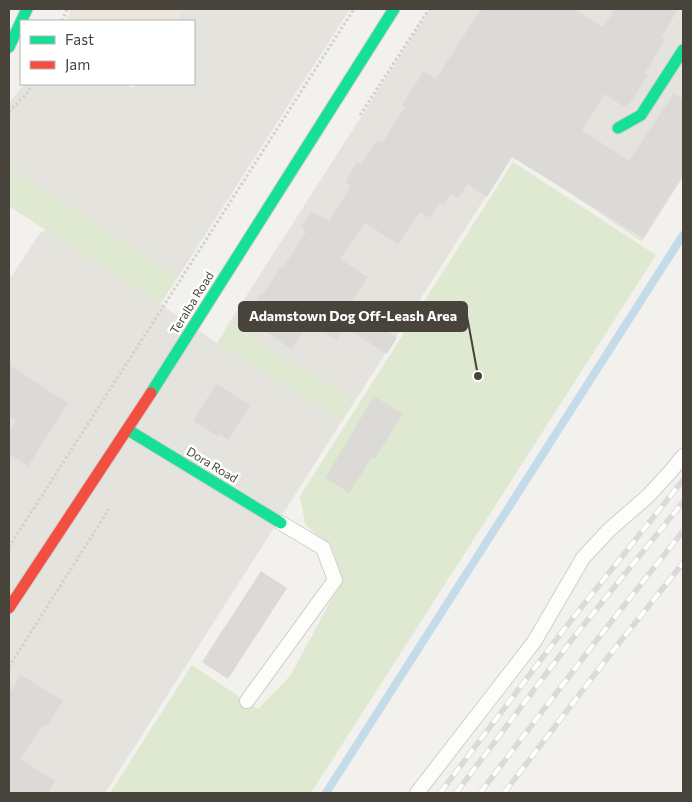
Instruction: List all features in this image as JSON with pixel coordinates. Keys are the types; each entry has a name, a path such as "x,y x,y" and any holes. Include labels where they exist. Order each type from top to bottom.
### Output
{"street":[{"name":"Teralba Road","path":"9,608 128,430 394,9"},
{"path":"9,47 20,24"},
{"path":"618,128 641,115 683,50"},
{"name":"Dora Road","path":"128,430 281,523"}],"lane":[{"path":"417,793 534,642 583,558 609,530 648,496 672,471 683,456"},
{"path":"247,701 335,580 322,548 281,523"}],"path":[{"path":"9,547 354,9"},
{"path":"9,112 28,92 32,85"},
{"path":"9,667 110,507"}],"shaded area":[{"path":"71,9 184,9 177,20 66,20"},
{"path":"184,9 350,9 178,277 9,168 9,103 23,85 126,85 133,88 136,85 195,85 195,20 177,20"},
{"path":"430,9 683,9 683,177 642,242 513,154 355,401 229,323"},
{"path":"46,230 217,343 342,421 105,793 9,793 9,276 11,277 40,233"}],"green space":[{"path":"513,162 656,255 311,793 110,793 192,665 258,709 290,676 341,582 334,552 305,524 300,496"},
{"path":"9,168 178,277 160,304 9,206"},
{"path":"229,323 355,401 342,421 217,343"}],"building":[{"path":"481,9 574,9 603,27 615,9 678,9 661,38 665,40 645,73 648,75 630,103 624,107 605,94 582,130 629,161 674,93 683,99 683,175 643,238 512,157 487,197 468,184 458,198 451,194 444,205 440,203 430,218 421,212 419,213 398,244 365,223 340,259 368,277 348,307 397,338 387,354 345,327 337,340 310,323 291,349 244,316 262,295 281,267 283,268 306,232 301,227 311,212 329,221 351,186 345,182 357,162 361,164 377,140 382,143 405,107 402,105 424,71 436,79"},
{"path":"9,365 68,403 28,466 9,454 9,432 16,421 9,416"},
{"path":"216,384 250,405 228,440 193,421"},
{"path":"374,396 403,414 375,458 372,457 349,493 325,478"},
{"path":"261,571 287,588 228,679 202,662"},
{"path":"21,675 63,701 46,727 43,725 20,759 55,781 48,793 9,793 9,694"}],"waterway":[{"path":"326,793 683,235"}],"railway":[{"path":"440,793 565,628 683,480"},
{"path":"456,793 574,637 683,502"},
{"path":"480,793 683,531"},
{"path":"504,793 683,563"}],"traffic: fast":[{"path":"22,20 27,9"},
{"path":"151,393 394,9"},
{"path":"9,47 20,24"},
{"path":"618,128 641,115 683,50"},
{"path":"128,430 281,523"}],"traffic: jam":[{"path":"9,608 151,393"}],"place":[{"name":"Adamstown Dog Off-Leash Area","path":"478,376"}]}
